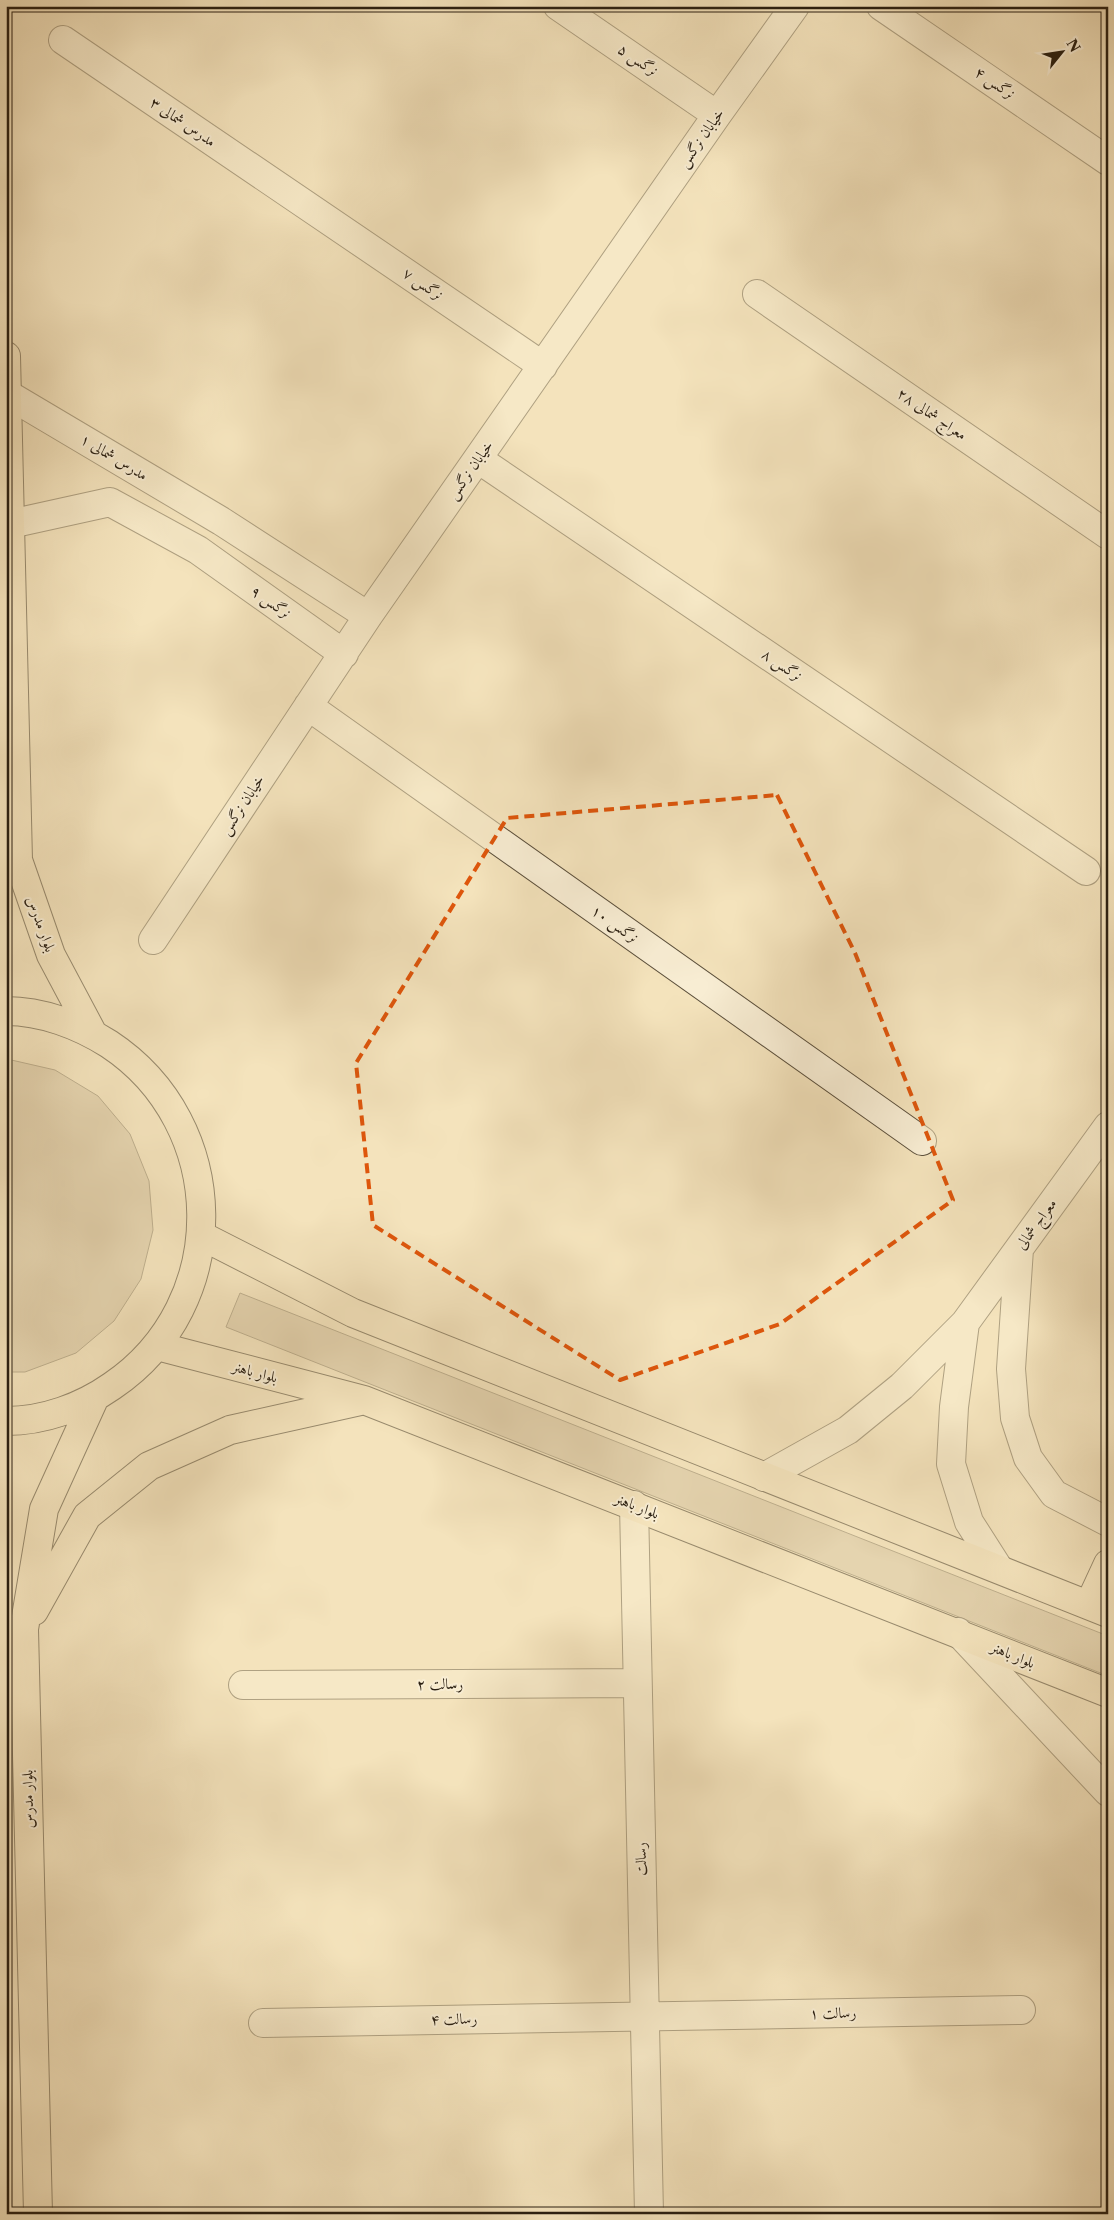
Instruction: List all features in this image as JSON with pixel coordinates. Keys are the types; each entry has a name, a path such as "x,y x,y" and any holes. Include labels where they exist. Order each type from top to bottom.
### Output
{"main road":[{"name":"بلوار مدرس","path":"6,356 18,860 51,955 93,1034"},
{"path":"6,1011 56,1018 93,1034 127,1056 155,1085 178,1118 193,1156 202,1195 202,1236 194,1275 179,1312 157,1346 128,1375 95,1397 58,1413 19,1421 6,1421"},
{"path":"202,1236 352,1314 1099,1609 1108,1564"},
{"name":"بلوار باهنر","path":"157,1346 364,1400 1108,1692"},
{"name":"بلوار مدرس","path":"38,2214 24,1629 44,1509 95,1397"},
{"path":"24,1629 87,1516 149,1466 230,1430 364,1400"}],"street":[{"name":"نرگس ۵","path":"558,6 717,115"},
{"name":"خیابان نرگس","path":"153,940 368,616 795,6"},
{"name":"نرگس ۴","path":"881,6 1108,161"},
{"name":"مدرس شمالی ۳","path":"63,40 303,203"},
{"name":"نرگس ۷","path":"303,203 543,366"},
{"name":"معراج شمالی ۲۸","path":"757,294 1108,535"},
{"name":"مدرس شمالی ۱","path":"7,394 221,521 368,616"},
{"name":"نرگس ۸","path":"478,460 1086,871"},
{"name":"نرگس ۹","path":"10,524 110,502 198,550 344,654"},
{"name":"نرگس ۱۰","path":"308,706 922,1141"},
{"name":"معراج شمالی","path":"764,1477 848,1430 902,1386 965,1323 1108,1126"},
{"path":"1019,1249 1011,1369 1015,1418 1028,1458 1054,1494 1108,1522"},
{"path":"965,1323 954,1407 950,1464 969,1522 999,1569"},
{"name":"رسالت","path":"634,1505 649,2214"},
{"path":"958,1632 1108,1792"},
{"name":"رسالت ۲","path":"243,1685 637,1683"},
{"name":"رسالت ۱","path":"645,2016 1021,2010"},
{"name":"رسالت ۴","path":"263,2023 645,2016"}],"highlighted area":[{"path":"777,795 855,953 953,1200 780,1324 620,1380 373,1225 356,1063 507,818"}],"shaded area":[{"path":"7,1059 55,1070 98,1096 130,1134 149,1181 153,1230 141,1279 114,1321 76,1353 25,1372 6,1372"},
{"path":"240,1293 1108,1636 1108,1676 226,1327"}]}
